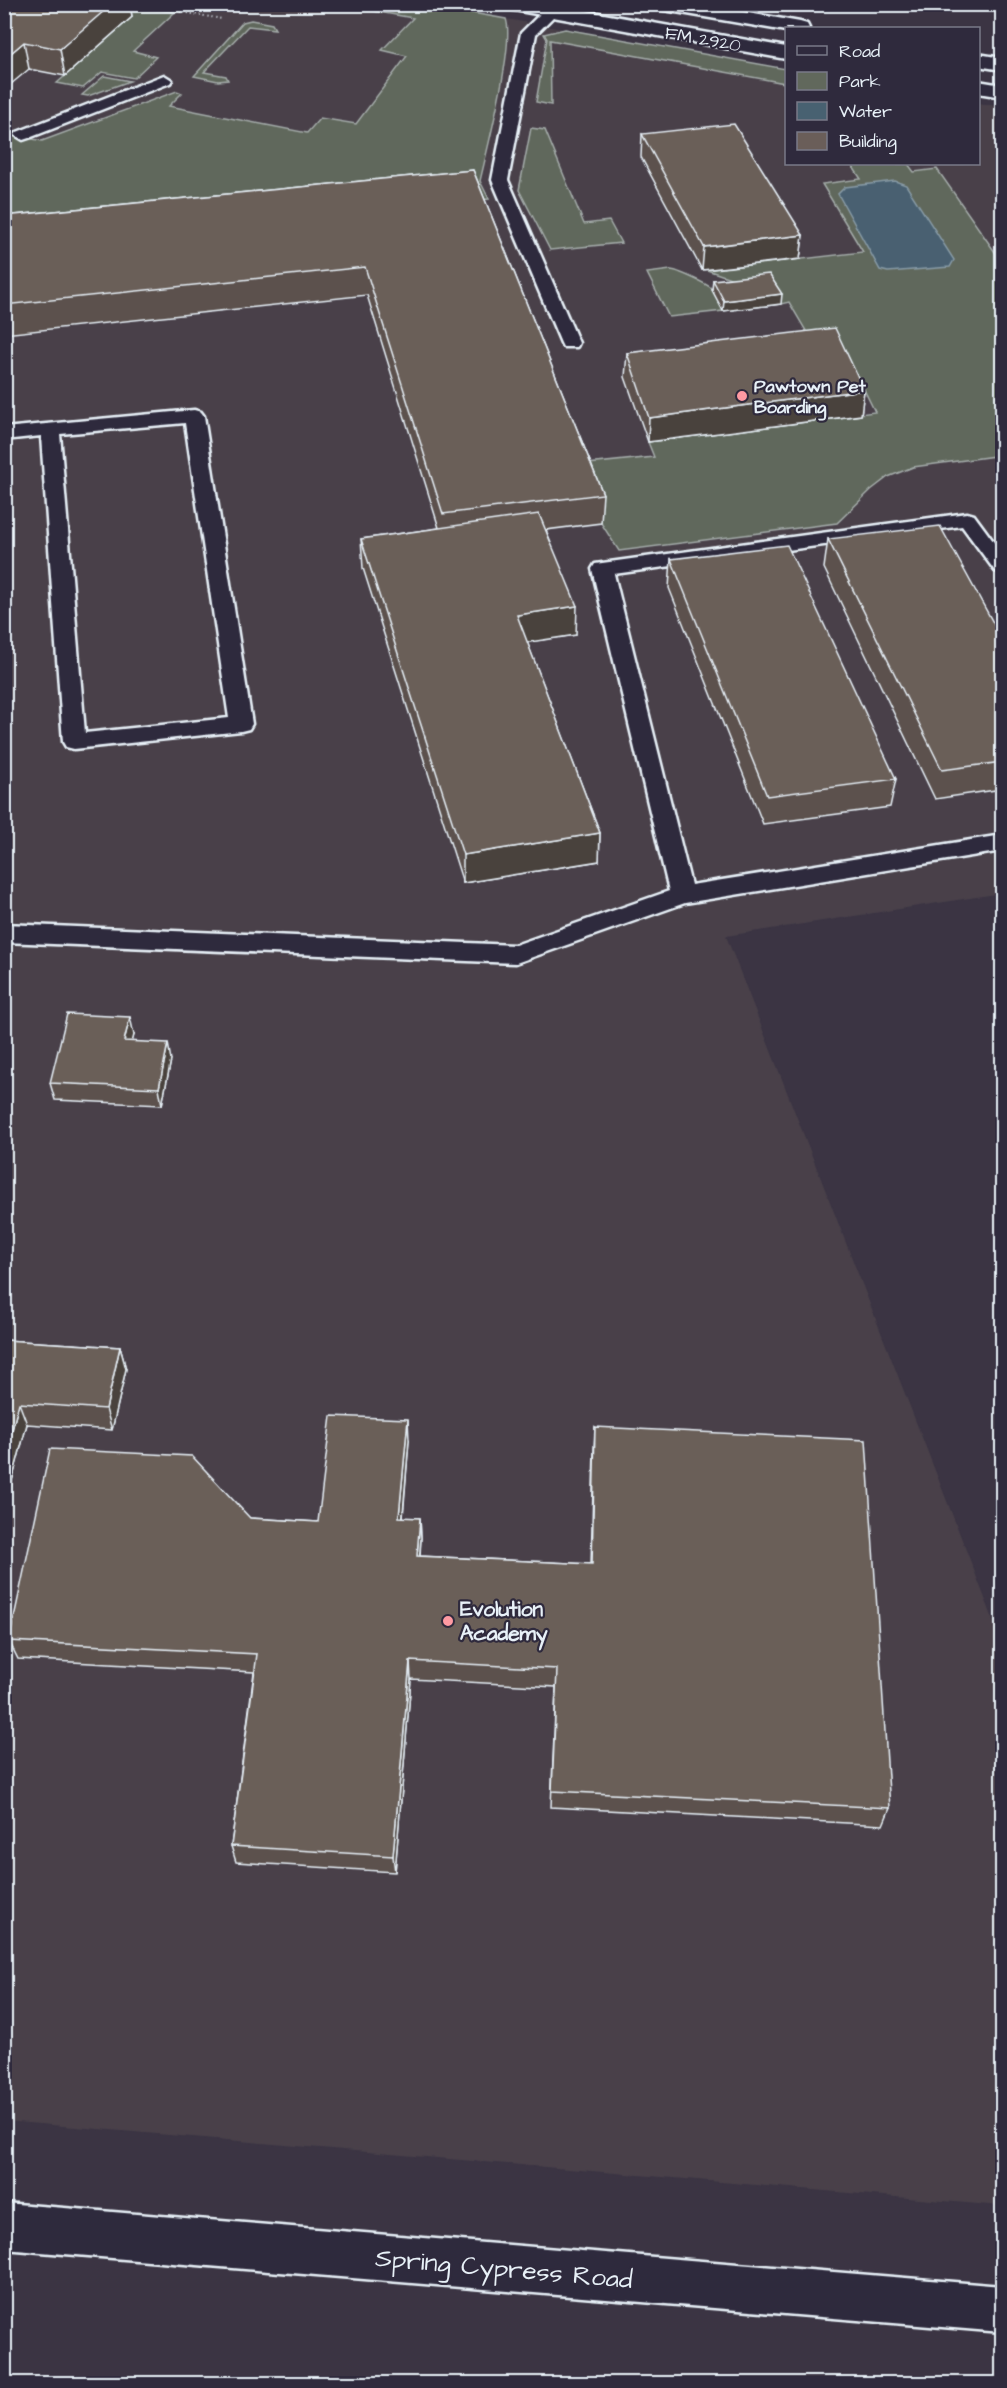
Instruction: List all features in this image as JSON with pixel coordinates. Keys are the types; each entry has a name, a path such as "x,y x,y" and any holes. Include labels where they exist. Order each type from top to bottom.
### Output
{"main road":[{"name":"FM 2920","path":"514,4 785,54"},
{"name":"FM 2920","path":"664,4 794,27"},
{"path":"980,60 1002,64"},
{"path":"980,87 1002,91"},
{"name":"Spring Cypress Road","path":"4,2226 1002,2309"}],"lane":[{"path":"552,11 529,33 500,180 570,343"},
{"path":"22,135 164,80"},
{"path":"4,434 194,416 241,723 74,742 50,430"},
{"path":"682,895 602,569 967,519 1002,567"},
{"path":"4,933 516,954 682,895 1002,843"}],"path":[{"path":"176,11 222,20"}],"shaded area":[{"path":"4,5 428,5 785,69 785,165 980,165 980,103 1002,107 1002,893 726,936 1002,1642 1002,2206 5,2121"}],"green space":[{"path":"119,5 175,12 133,51 156,57 134,78 102,72 83,88 57,83 131,18"},
{"path":"339,5 428,5 506,19 508,32 504,73 480,181 489,199 5,245 5,133 42,141 177,91 182,93 169,106 307,133 320,118 356,124 407,56 382,50 413,18"},
{"path":"251,20 272,24 275,29 248,26 204,72 226,76 228,80 218,81 194,76 243,22"},
{"path":"565,29 785,69 785,83 550,40 551,105 536,102 547,39 544,34"},
{"path":"104,76 130,81 88,96 82,95"},
{"path":"531,128 545,130 584,224 609,221 621,243 550,250 519,190"},
{"path":"852,165 909,165 914,172 937,169 1002,262 1002,455 913,467 888,477 837,523 619,551 601,523 578,465 654,457 648,442 875,412 845,351 819,353 789,302 781,304 768,283 739,281 707,270 863,252 822,184 861,179"},
{"path":"671,270 711,288 723,311 669,317 647,273"}],"water":[{"path":"895,181 906,185 954,260 950,267 888,272 880,270 838,194 845,187"}],"building":[{"path":"4,4 112,4 60,49 24,42 4,59"},
{"path":"734,124 803,235 704,247 642,134"},
{"path":"473,170 603,494 443,514 365,267 4,305 4,216"},
{"path":"769,274 782,294 724,301 713,280"},
{"name":"Pawtown Pet Boarding","path":"835,328 864,390 649,418 627,353"},
{"path":"539,514 577,606 517,615 600,833 463,855 361,539"},
{"path":"940,526 1002,639 1002,762 942,770 828,539"},
{"path":"787,545 896,779 767,796 671,559"},
{"path":"67,1014 130,1017 124,1041 168,1043 159,1088 50,1083"},
{"path":"4,1340 120,1347 106,1409 19,1403 4,1460"},
{"name":"Evolution Academy","path":"331,1416 408,1419 399,1517 420,1518 417,1556 592,1564 595,1427 866,1440 890,1808 552,1791 557,1669 410,1661 393,1856 231,1846 257,1654 9,1641 50,1449 192,1456 250,1518 318,1522"}],"place":[{"name":"Pawtown Pet Boarding","path":"742,396"},
{"name":"Evolution Academy","path":"448,1621"}]}
